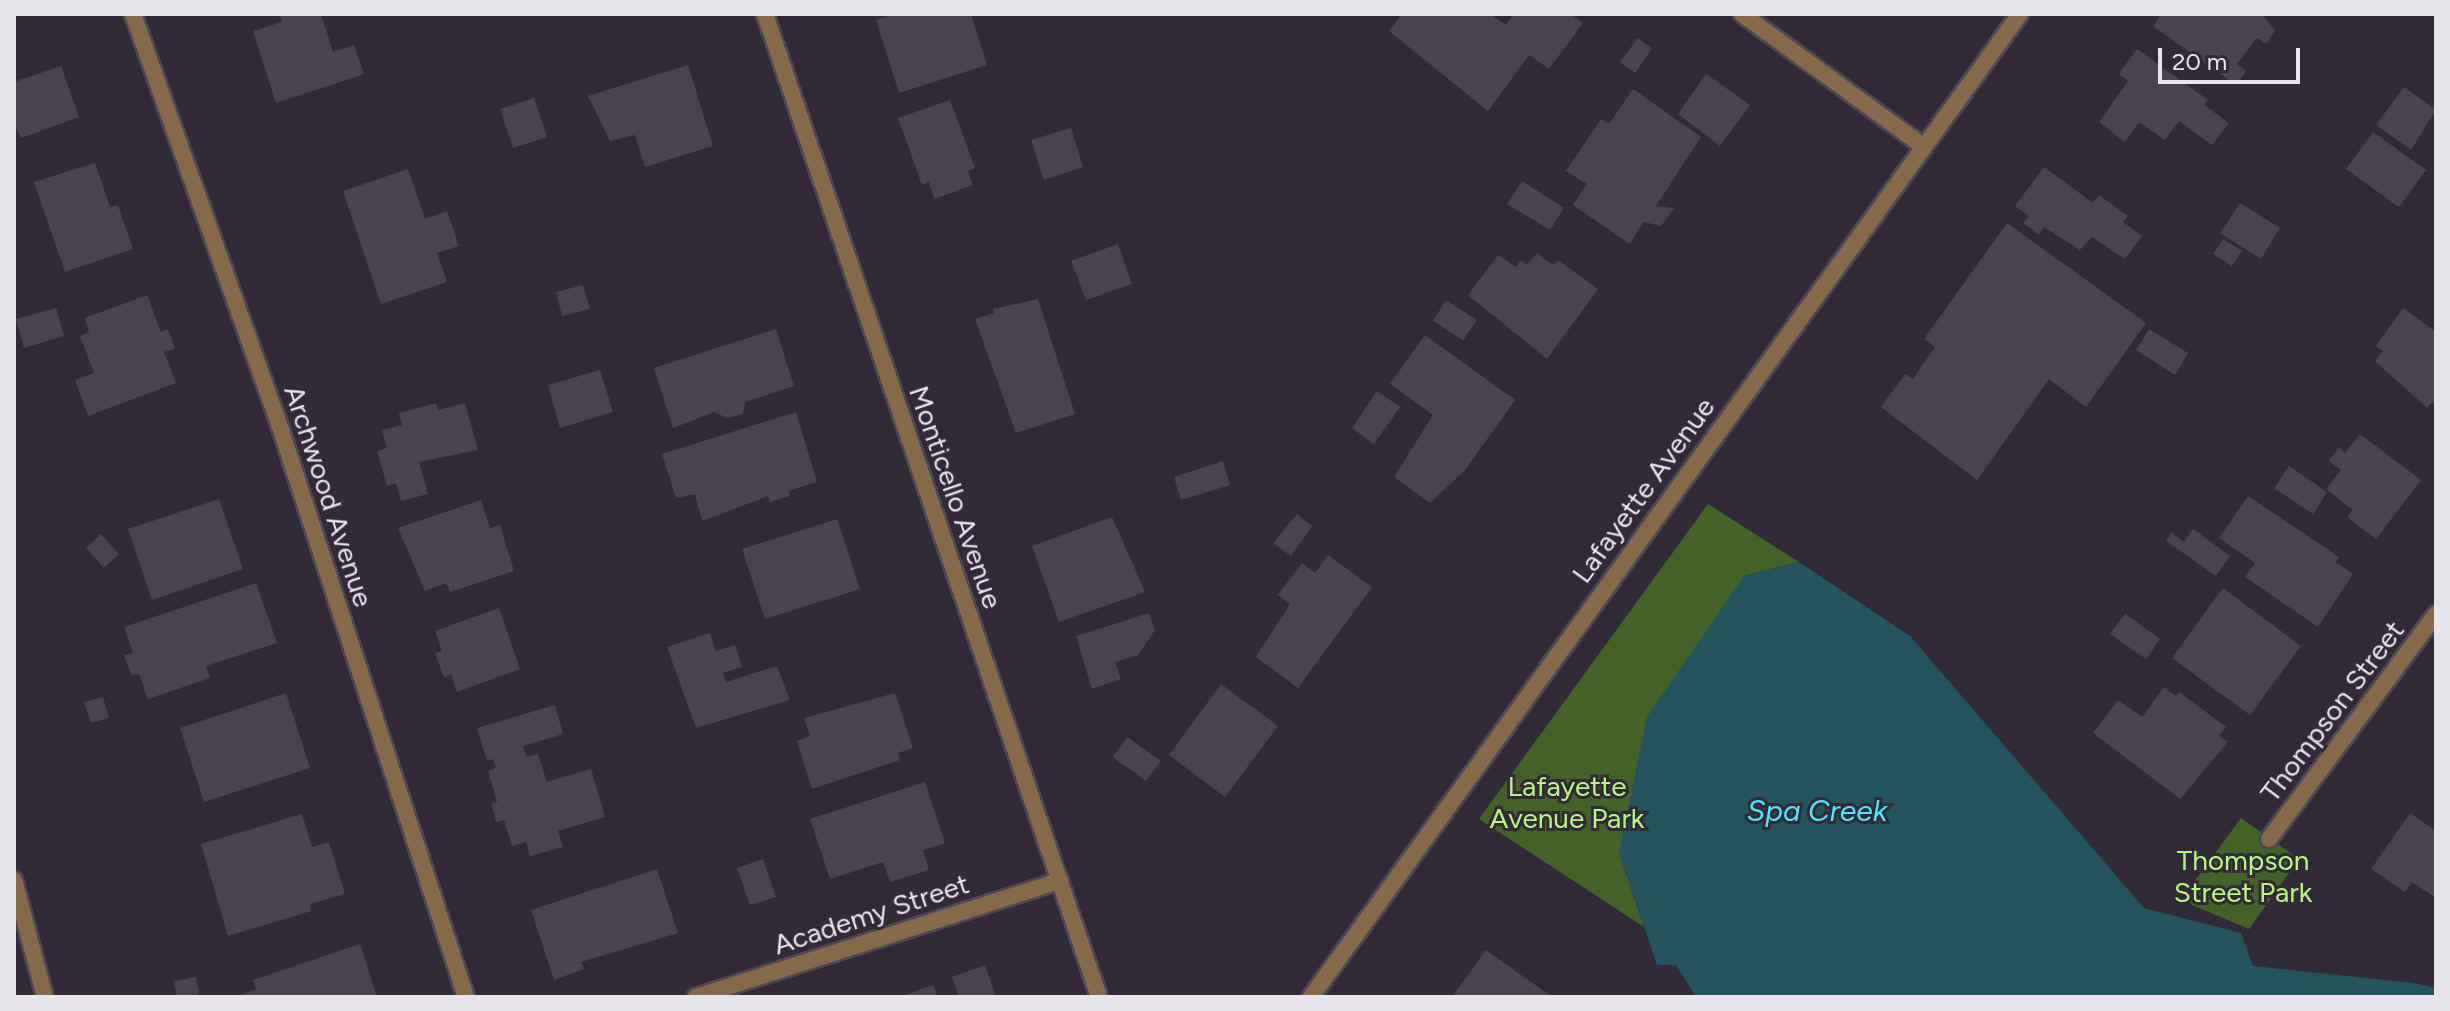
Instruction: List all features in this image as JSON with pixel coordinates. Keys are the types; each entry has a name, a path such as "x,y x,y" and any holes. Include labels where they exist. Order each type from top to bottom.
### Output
{"street":[{"name":"Archwood Avenue","path":"133,14 279,424 466,997"},
{"name":"Monticello Avenue","path":"765,14 1099,997"},
{"path":"1742,14 1923,146"},
{"name":"Lafayette Avenue","path":"1311,997 2020,14"},
{"name":"Thompson Street","path":"2269,839 2436,614"},
{"path":"14,880 45,997"},
{"name":"Academy Street","path":"696,997 1060,881"}],"green space":[{"name":"Lafayette Avenue Park","path":"1708,504 1799,562 1744,576 1619,852 1644,927 1479,819"},
{"name":"Thompson Street Park","path":"2241,818 2299,859 2249,929 2192,905 2185,894"}],"water":[{"name":"Spa Creek","path":"1799,562 1910,636 2144,908 2241,933 2253,966 2414,983 2436,988 2436,997 1696,997 1676,965 1657,965 1619,852 1647,717 1744,576"}],"building":[{"path":"279,14 321,14 333,52 354,45 364,74 276,103 253,31 282,22"},
{"path":"894,14 971,14 987,65 899,93 876,20"},
{"path":"1402,14 1490,14 1506,25 1514,14 1571,14 1583,23 1549,69 1529,55 1488,111 1389,31"},
{"path":"2161,14 2262,14 2275,30 2266,44 2257,38 2237,64 2246,71 2236,85 2153,26"},
{"path":"1638,38 1652,49 1635,73 1620,62"},
{"path":"2137,49 2208,100 2204,105 2229,123 2212,145 2179,121 2165,140 2139,122 2125,142 2099,122 2128,81 2119,74"},
{"path":"688,65 713,146 645,167 635,135 610,141 588,96"},
{"path":"61,66 79,117 21,138 14,124 14,82"},
{"path":"1706,74 1750,105 1720,146 1678,114"},
{"path":"2404,87 2436,110 2411,150 2376,125"},
{"path":"1633,89 1701,137 1656,206 1674,208 1661,226 1643,222 1630,244 1573,205 1587,184 1566,171 1601,119 1609,124"},
{"path":"534,98 547,137 513,148 500,109"},
{"path":"950,100 975,168 968,171 973,185 934,199 929,182 922,185 898,118"},
{"path":"1071,128 1083,167 1044,180 1031,140"},
{"path":"2373,132 2426,170 2399,207 2346,169"},
{"path":"95,163 110,207 118,205 133,249 65,272 34,182"},
{"path":"2044,167 2093,203 2099,195 2128,216 2123,222 2142,236 2125,259 2092,237 2080,250 2044,227 2039,235 2023,223 2029,216 2015,206"},
{"path":"408,169 425,219 447,211 459,246 437,253 447,282 381,304 343,191"},
{"path":"1522,181 1564,208 1550,230 1507,204"},
{"path":"2240,203 2280,228 2261,259 2220,233"},
{"path":"2007,223 2146,323 2086,407 2049,379 1977,480 1881,407 1905,374 1913,379 1935,347 1924,339"},
{"path":"2223,239 2242,251 2232,266 2213,254"},
{"path":"1118,244 1132,284 1086,300 1071,261"},
{"path":"1537,253 1553,265 1558,260 1598,289 1547,359 1468,295 1498,255 1516,267 1521,260 1527,265"},
{"path":"583,285 590,309 562,316 556,292"},
{"path":"147,295 161,332 168,329 175,349 164,352 176,383 88,416 75,380 94,373 80,336 89,332 85,318"},
{"path":"1038,299 1075,414 1016,433 975,319 994,313 993,309"},
{"path":"1446,300 1477,320 1463,340 1433,321"},
{"path":"56,308 64,336 24,348 16,319"},
{"path":"2403,308 2436,332 2436,405 2432,402 2427,408 2375,361 2383,351 2376,346"},
{"path":"776,329 794,386 745,402 743,414 727,418 714,412 673,428 654,368"},
{"path":"2149,329 2188,353 2175,375 2136,350"},
{"path":"1425,335 1515,400 1465,470 1430,503 1394,477 1433,415 1390,384"},
{"path":"600,370 613,412 560,428 548,385"},
{"path":"1377,391 1400,407 1374,444 1352,428"},
{"path":"436,403 438,410 465,403 478,450 419,462 428,494 401,501 396,483 387,486 377,451 387,448 382,430 402,425 399,413"},
{"path":"796,412 817,482 788,491 790,496 770,502 768,496 702,521 695,494 676,498 662,454"},
{"path":"2360,434 2421,480 2376,539 2347,517 2353,510 2326,489 2341,470 2329,461 2339,447 2345,453"},
{"path":"1223,461 1230,485 1181,500 1174,477"},
{"path":"2289,466 2327,492 2313,514 2274,488"},
{"path":"2248,496 2339,557 2336,562 2353,574 2318,627 2245,577 2255,563 2219,538"},
{"path":"219,499 243,569 152,600 128,529"},
{"path":"481,500 490,528 500,525 514,571 450,592 446,583 425,591 398,528"},
{"path":"1297,514 1312,526 1291,556 1273,543"},
{"path":"1112,517 1145,592 1059,622 1032,546"},
{"path":"837,519 860,589 765,619 742,549"},
{"path":"2193,529 2230,556 2216,576 2166,541 2171,532 2184,542"},
{"path":"101,534 119,554 104,568 86,548"},
{"path":"1328,555 1372,587 1298,688 1256,657 1290,604 1278,595 1302,563 1315,573"},
{"path":"256,583 277,643 206,666 210,678 148,699 139,674 132,676 124,655 133,653 124,627"},
{"path":"2223,588 2301,646 2250,715 2172,658"},
{"path":"499,608 520,669 457,692 451,674 444,678 435,653 442,651 435,631"},
{"path":"1149,613 1155,630 1138,655 1115,662 1121,679 1092,689 1076,636"},
{"path":"2125,614 2160,639 2146,659 2110,634"},
{"path":"710,633 716,651 735,645 742,667 723,673 726,682 777,666 790,700 696,728 667,647"},
{"path":"1221,684 1278,726 1225,797 1169,755"},
{"path":"2164,687 2176,696 2179,692 2226,727 2219,736 2228,742 2180,799 2093,733 2118,700 2142,717"},
{"path":"286,693 310,768 204,802 180,728"},
{"path":"895,693 913,748 898,753 900,760 812,789 797,741 810,736 804,718"},
{"path":"103,697 109,718 91,723 84,702"},
{"path":"555,705 563,734 523,746 526,757 538,754 547,782 591,769 605,817 558,831 563,847 530,856 526,842 512,846 504,820 496,822 491,803 497,802 488,771 496,768 493,759 487,761 477,728"},
{"path":"1127,737 1161,761 1146,781 1113,757"},
{"path":"925,782 945,843 923,850 929,870 890,882 883,862 830,879 810,819"},
{"path":"2410,813 2436,831 2436,898 2412,882 2405,892 2371,869"},
{"path":"302,814 312,847 329,842 345,894 310,904 311,911 228,936 201,844"},
{"path":"763,859 776,897 750,905 737,868"},
{"path":"657,869 678,933 581,962 584,969 554,980 531,910"},
{"path":"360,944 377,997 235,997 256,989 253,980"},
{"path":"1486,950 1548,994 1552,997 1452,997"},
{"path":"985,965 996,997 950,997 958,994 952,977"},
{"path":"196,977 199,994 177,997 174,981"},
{"path":"933,985 938,997 899,997"}]}
